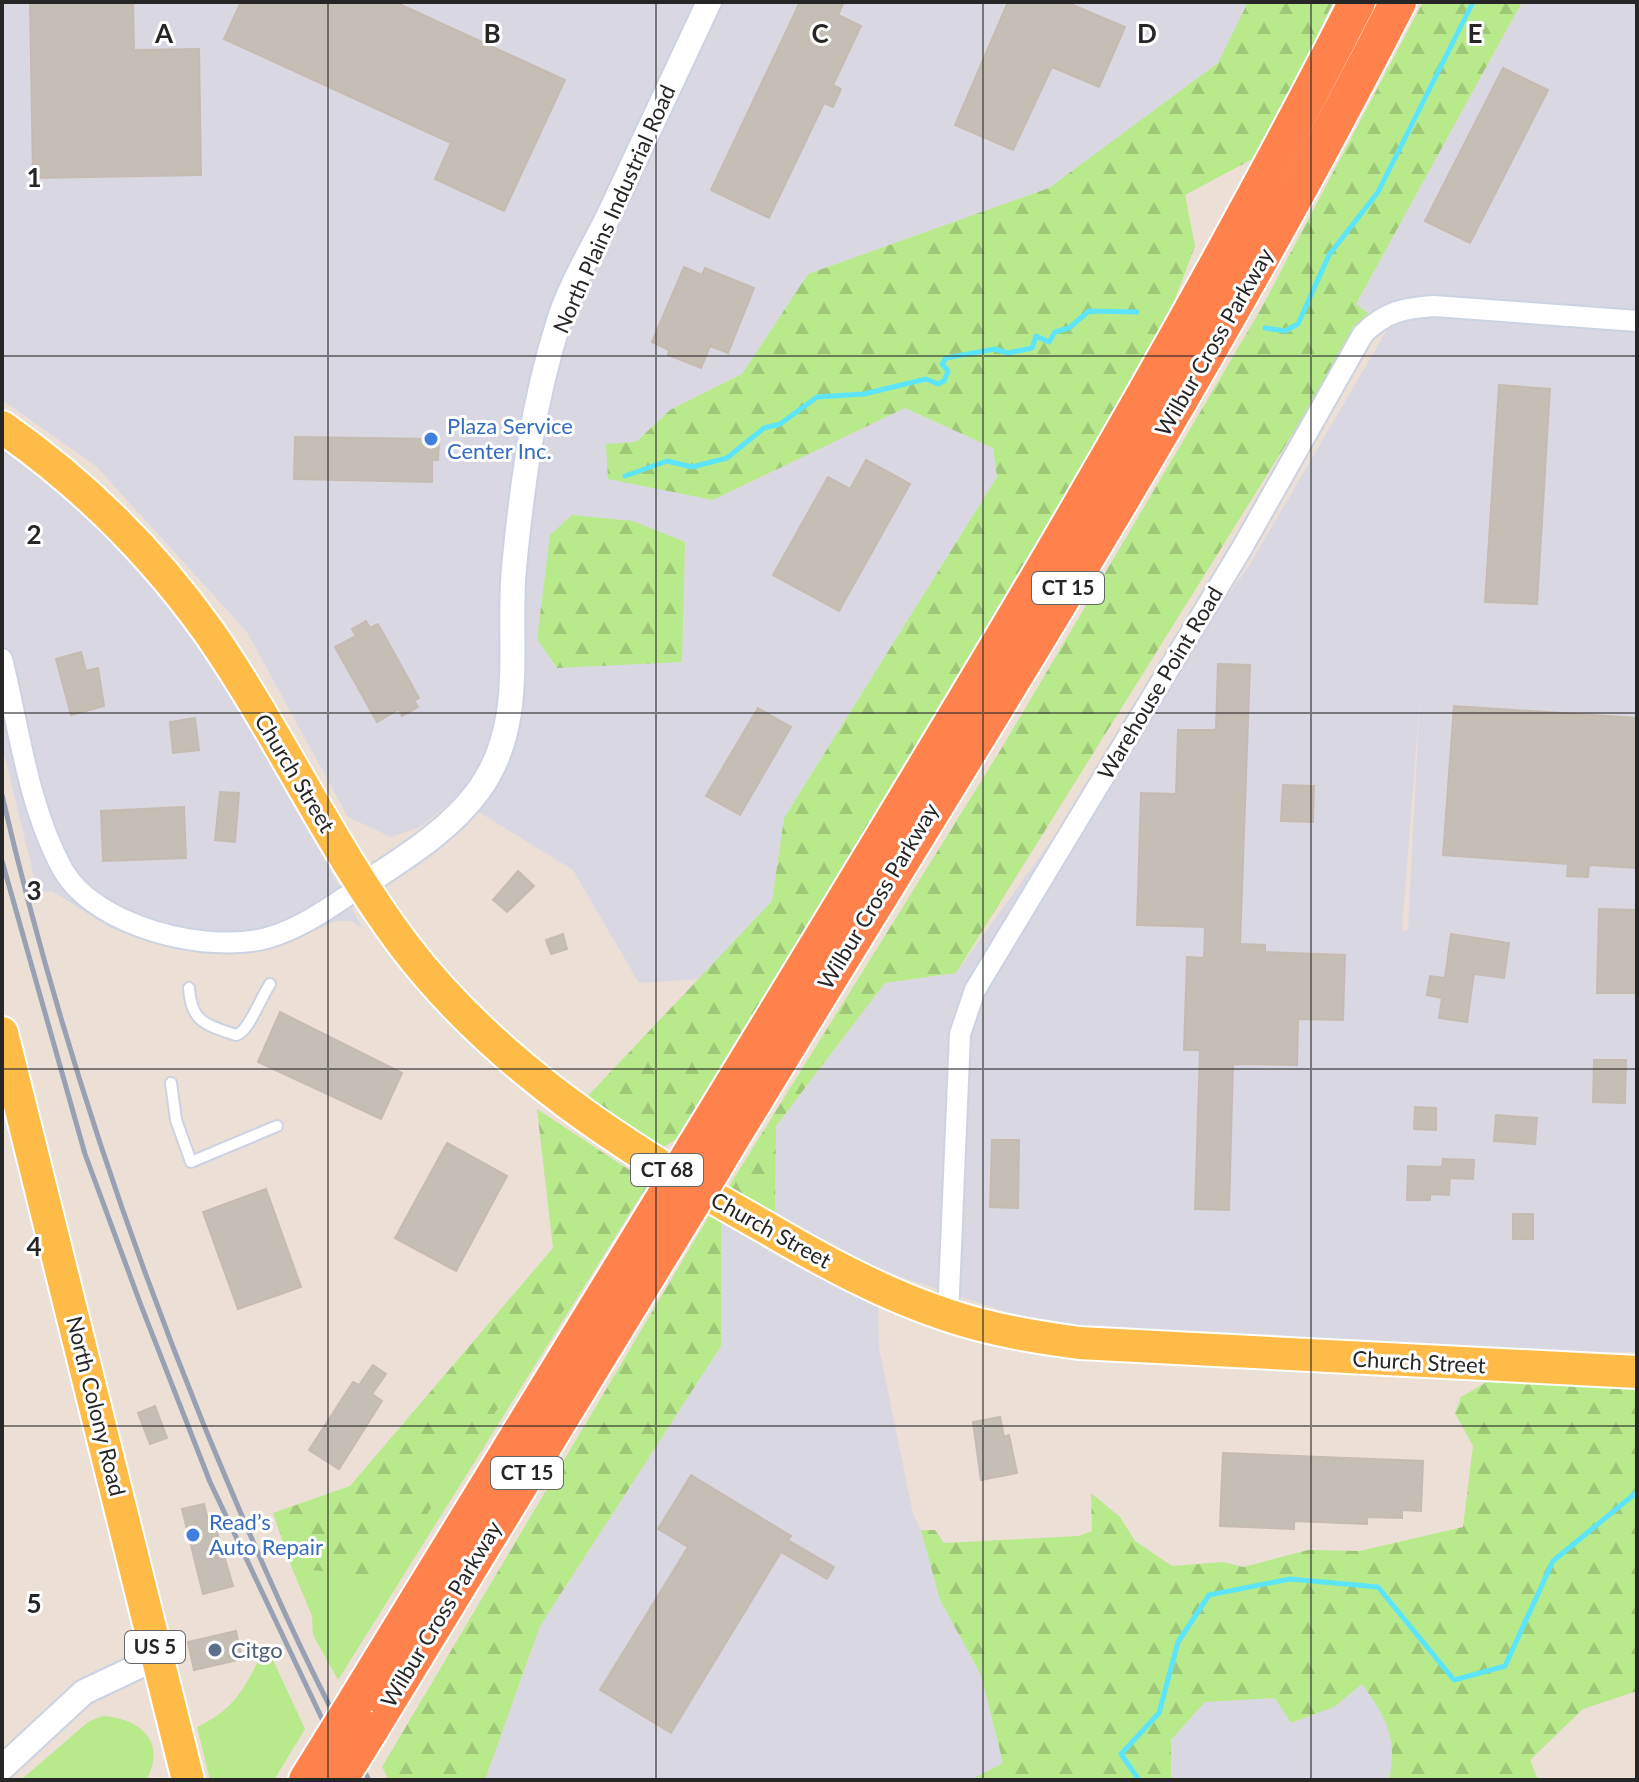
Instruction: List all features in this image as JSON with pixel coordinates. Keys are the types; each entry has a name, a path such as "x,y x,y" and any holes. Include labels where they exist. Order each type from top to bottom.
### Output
{"highway":[{"name":"Wilbur Cross Parkway","path":"706,1155 1230,243 1357,2"},
{"name":"Wilbur Cross Parkway","path":"367,1724 672,1210 1187,390 1302,187 1398,2"},
{"name":"Wilbur Cross Parkway","path":"323,1772 367,1724 457,1586 672,1210"},
{"path":"356,1780 367,1724"}],"main road":[{"name":"Church Street","path":"2,427 60,467 172,583 218,646 363,885 405,945 483,1036 577,1108 682,1179 775,1233 853,1275 948,1316 1021,1335 1079,1343 1637,1372"},
{"name":"North Colony Road","path":"2,1033 188,1780"}],"street":[{"name":"North Plains Industrial Road","path":"363,885 433,837 461,812 481,787 506,732 514,685 511,620 521,499 531,433 558,324 709,2"},
{"name":"Warehouse Point Road","path":"948,1316 960,1034 975,990 1242,548 1363,334 1379,318 1401,308 1434,306 1637,321"},
{"path":"2,659 40,812 56,855 75,885 102,908 151,929 204,941 244,941 280,933 317,915 363,885"},
{"path":"2,1768 84,1692 158,1657"}],"lane":[{"path":"189,988 194,1013 204,1023 236,1035 247,1028 257,1002 270,984"},
{"path":"171,1083 176,1120 191,1162 277,1126"}],"shaded area":[{"path":"2,2 1248,2 1219,63 1049,188 808,274 742,374 670,410 636,442 713,500 905,408 993,448 997,477 784,818 772,901 700,979 639,983 573,870 456,798 420,827 391,837 348,817 247,632 96,466 2,400","holes":["550,535 556,668 537,638"]},
{"path":"1522,2 1637,2 1637,1352 1563,1352 1092,1328 1010,1313 867,1266 775,1216 776,1126 885,983 956,973 1249,566 1388,328 1356,304","holes":["1420,697 1408,930 1402,930"]},
{"path":"2,448 72,499 158,595 220,674 364,930 352,921 336,921 283,944 212,954 111,928 52,891 38,893 2,745"},
{"path":"721,1221 775,1255 878,1308 879,1348 913,1514 926,1539 940,1600 981,1675 1003,1763 970,1780 485,1780 540,1626 721,1346"},
{"path":"1362,1684 1388,1720 1393,1760 1389,1780 1171,1780 1171,1740 1205,1702 1276,1698 1334,1707"}],"green space":[{"path":"1248,2 1333,2 1262,154 1185,195 1195,246 1169,315 987,631 680,1137 660,1149 585,1099 772,901 784,818 997,477 993,448 905,408 713,500 608,479 606,444 636,442 670,410 742,374 808,274 1049,188 1218,63"},
{"path":"1423,2 1522,2 1356,304 1368,313 956,973 885,983 776,1126 775,1216 723,1196 1003,746 1261,309"},
{"path":"572,515 633,521 685,542 682,662 557,668 537,639 550,535"},
{"path":"537,1109 649,1183 381,1583 339,1573 292,1568 273,1513 350,1486 553,1248"},
{"path":"649,1183 338,1680 313,1635 312,1616 292,1568 339,1573 381,1583"},
{"path":"709,1216 721,1221 721,1346 540,1626 485,1780 389,1780 382,1767"},
{"path":"1490,1380 1637,1388 1637,1691 1583,1709 1530,1760 1538,1780 1389,1780 1392,1752 1388,1729 1362,1684 1334,1707 1291,1723 1275,1698 1205,1702 1171,1740 1171,1780 970,1780 1003,1763 981,1675 940,1600 921,1530 935,1530 944,1543 1079,1536 1092,1531 1091,1493 1120,1517 1135,1541 1172,1566 1223,1562 1243,1567 1308,1550 1360,1551 1463,1527 1473,1446 1455,1413 1461,1397"},
{"path":"266,1645 305,1729 274,1780 210,1780 197,1727 232,1703 247,1683"},
{"path":"103,1716 128,1722 146,1734 154,1754 146,1780 21,1780 88,1722"}],"building":[{"path":"30,2 133,2 134,50 199,49 201,175 33,178"},
{"path":"241,2 395,2 565,80 504,211 435,179 451,143 224,39"},
{"path":"800,2 844,2 838,15 861,26 833,85 841,89 833,107 824,103 769,218 711,190"},
{"path":"1008,2 1066,2 1125,27 1099,87 1052,67 1013,150 955,125"},
{"path":"1503,68 1548,90 1470,243 1425,221"},
{"path":"684,267 702,275 705,268 754,288 728,353 710,346 701,368 668,355 669,350 652,342"},
{"path":"1499,385 1550,389 1537,604 1485,602"},
{"path":"295,437 439,439 438,460 432,460 432,482 294,479"},
{"path":"866,460 910,484 839,611 773,575 828,477 850,489"},
{"path":"366,621 370,628 378,624 419,698 414,701 418,707 402,716 399,709 377,722 335,647 356,636 352,629"},
{"path":"81,652 86,671 98,668 104,706 71,715 56,659"},
{"path":"1218,664 1250,665 1240,944 1265,945 1265,952 1345,955 1343,1020 1298,1019 1297,1065 1233,1064 1229,1210 1195,1209 1200,1050 1184,1050 1187,957 1204,958 1205,927 1137,925 1141,793 1176,794 1178,730 1216,730"},
{"path":"1454,706 1637,718 1637,868 1589,865 1588,877 1567,876 1568,864 1443,855"},
{"path":"758,708 791,727 740,815 706,796"},
{"path":"195,718 199,750 173,753 170,722"},
{"path":"1283,785 1314,786 1313,822 1281,821"},
{"path":"220,792 239,793 235,842 215,840"},
{"path":"184,807 186,858 103,861 101,811"},
{"path":"518,871 534,886 507,912 493,900"},
{"path":"1599,909 1637,910 1637,993 1597,993"},
{"path":"563,934 567,949 551,954 546,940"},
{"path":"1451,934 1509,943 1504,978 1474,974 1467,1022 1439,1018 1442,998 1427,995 1430,976 1445,978"},
{"path":"280,1012 402,1073 381,1119 258,1062"},
{"path":"1594,1060 1626,1060 1625,1103 1593,1102"},
{"path":"1415,1107 1436,1108 1436,1130 1414,1129"},
{"path":"1496,1115 1537,1118 1535,1144 1494,1141"},
{"path":"992,1140 1019,1140 1018,1208 990,1207"},
{"path":"447,1143 507,1176 456,1271 395,1238"},
{"path":"1443,1159 1474,1160 1473,1179 1450,1178 1449,1195 1430,1194 1430,1200 1407,1200 1408,1166 1442,1167"},
{"path":"266,1189 301,1287 238,1309 203,1212"},
{"path":"1513,1214 1533,1214 1533,1239 1513,1239"},
{"path":"373,1365 386,1374 372,1394 382,1401 339,1469 309,1450 353,1382 359,1385"},
{"path":"155,1406 167,1438 150,1444 138,1413"},
{"path":"1000,1417 1004,1437 1009,1435 1017,1473 981,1480 973,1422"},
{"path":"1223,1453 1423,1461 1421,1511 1402,1510 1402,1518 1367,1517 1367,1524 1294,1521 1294,1529 1220,1526"},
{"path":"691,1475 791,1536 788,1540 834,1567 827,1579 781,1552 671,1733 600,1690 688,1547 658,1529"},
{"path":"204,1504 211,1534 217,1532 233,1586 203,1594 182,1509"},
{"path":"236,1631 242,1659 194,1670 188,1642"}],"waterway":[{"path":"1265,328 1285,331 1298,324 1329,255 1378,192 1473,2"},
{"path":"625,476 667,461 692,467 727,458 764,428 780,424 817,397 864,394 926,379 938,384 944,381 948,371 942,364 946,358 995,349 1008,353 1032,348 1036,336 1049,342 1055,332 1069,328 1089,311 1137,312"},
{"path":"1139,1780 1121,1754 1159,1713 1178,1642 1209,1595 1290,1579 1378,1587 1454,1680 1505,1666 1553,1561 1637,1492"}],"railway":[{"path":"2,795 66,1034 144,1269 203,1423 261,1559 323,1693 369,1780"},
{"path":"2,861 85,1154 142,1308 210,1482 351,1780"}],"place":[{"name":"Plaza Service Center Inc.","path":"431,439"},
{"name":"Read’s Auto Repair","path":"193,1535"},
{"name":"Citgo","path":"215,1650"}]}
